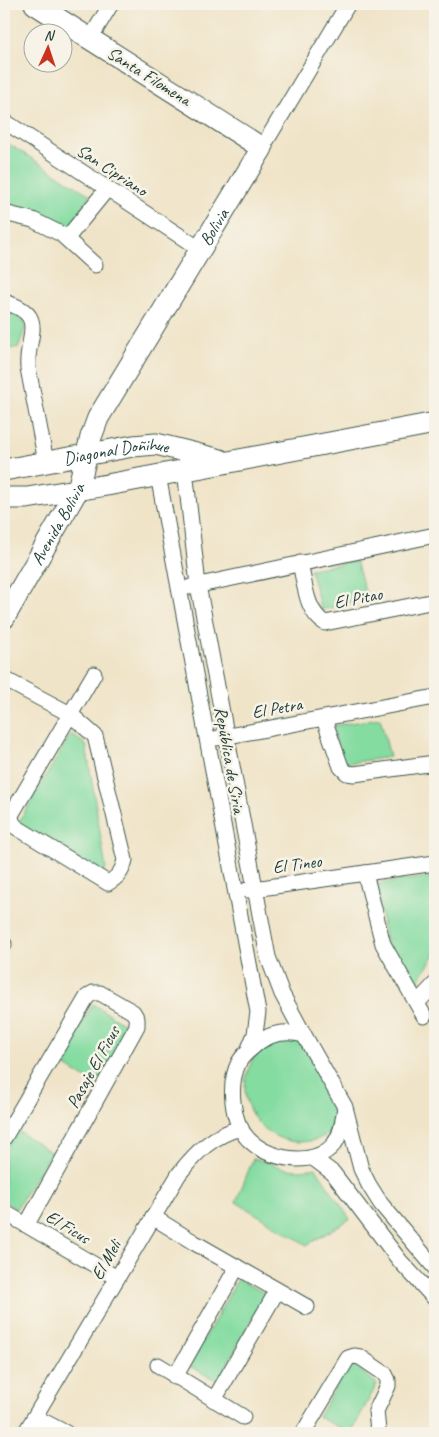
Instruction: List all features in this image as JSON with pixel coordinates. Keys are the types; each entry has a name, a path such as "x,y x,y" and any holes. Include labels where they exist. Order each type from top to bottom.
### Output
{"street":[{"name":"Santa Filomena","path":"35,4 262,148"},
{"path":"90,39 111,4"},
{"name":"Bolivia","path":"88,454 91,437 98,418 348,4"},
{"name":"San Cipriano","path":"4,122 200,249"},
{"path":"67,238 107,189"},
{"path":"4,214 33,220 67,238 95,265"},
{"path":"4,302 22,310 31,320 33,336 27,357 28,368 46,462"},
{"name":"Diagonal Doñihue","path":"4,498 27,498 435,423"},
{"name":"Diagonal Doñihue","path":"4,470 133,446 156,444 228,462"},
{"name":"Avenida Bolivia","path":"4,618 78,489 88,454"},
{"name":"República de Siria","path":"185,470 198,585 268,957 273,972 304,1035"},
{"name":"República de Siria","path":"158,475 258,1012 255,1034 248,1051"},
{"path":"179,589 435,535"},
{"name":"El Pitao","path":"300,564 312,611 317,618 325,623 435,601"},
{"path":"4,679 70,714 95,736 125,860 117,878 108,883 16,827 12,822 11,815 70,714 94,674"},
{"name":"El Petra","path":"207,740 435,697"},
{"path":"324,719 341,767 346,773 354,774 435,763"},
{"name":"El Tineo","path":"235,891 435,863"},
{"path":"364,873 383,944 420,1009 435,984"},
{"name":"Pasaje El Ficus","path":"4,1138 87,997 92,993 100,992 133,1012 137,1019 137,1026 26,1224"},
{"path":"345,1107 341,1130 334,1144 313,1158 273,1156 248,1139 236,1117 233,1090 239,1063 258,1042 279,1033 288,1032 304,1035 345,1107 361,1169 369,1185 381,1204 435,1268"},
{"name":"El Meli","path":"25,1433 179,1174 205,1145 227,1131 241,1128"},
{"path":"313,1158 333,1173 400,1261 435,1299"},
{"name":"El Ficus","path":"4,1212 117,1278"},
{"path":"153,1217 237,1268 307,1307"},
{"path":"175,1377 237,1268"},
{"path":"214,1400 278,1291"},
{"path":"303,1433 348,1358 354,1356 360,1356 385,1374 388,1380 388,1386 376,1411 375,1432"},
{"path":"158,1365 243,1417"},
{"path":"34,1417 66,1433"}],"green space":[{"path":"4,141 90,195 69,230 4,206"},
{"path":"4,308 9,309 25,322 25,328 19,347 4,350"},
{"path":"356,561 367,598 321,610 310,569"},
{"path":"380,718 390,757 341,764 333,726"},
{"path":"71,734 86,745 106,869 101,875 17,825"},
{"path":"435,876 435,954 416,985 386,943 376,884"},
{"path":"93,1004 129,1027 96,1085 59,1062"},
{"path":"291,1040 301,1043 312,1057 327,1087 336,1112 335,1124 332,1130 315,1140 299,1142 285,1140 272,1134 260,1125 252,1114 247,1101 245,1086 248,1071 255,1056 269,1045"},
{"path":"16,1130 51,1152 16,1209 4,1201 4,1152"},
{"path":"253,1159 289,1169 316,1168 350,1219 307,1245 236,1202"},
{"path":"238,1279 266,1294 218,1381 189,1366"},
{"path":"350,1362 377,1384 351,1433 318,1417"}]}
